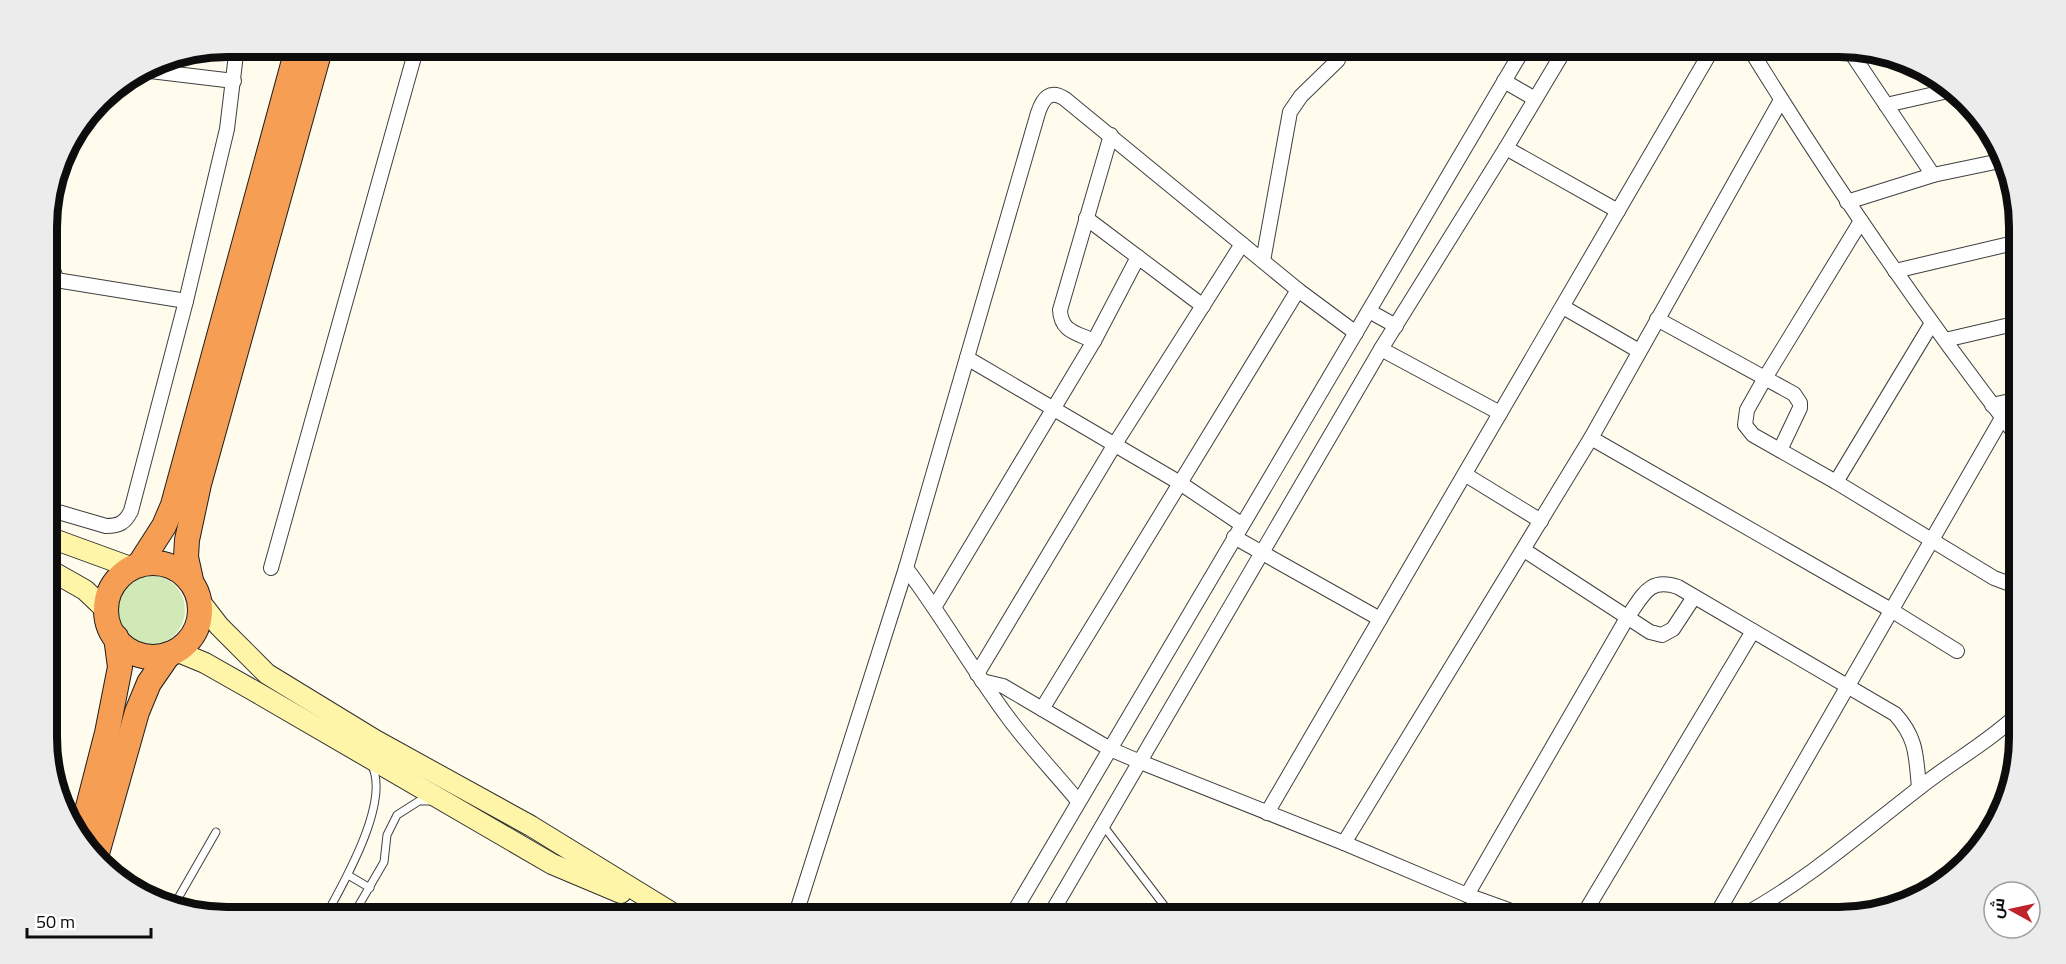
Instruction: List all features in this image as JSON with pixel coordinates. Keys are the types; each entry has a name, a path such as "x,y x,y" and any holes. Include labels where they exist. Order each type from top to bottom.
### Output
{"highway":[{"path":"136,566 164,526 172,505 295,57"},
{"path":"195,590 180,570 167,564 152,563 136,566 122,575 113,585 108,598 109,625 126,648 140,655 154,657 172,652 188,642 196,629 200,615 195,590 186,557 187,540 199,484 318,57"},
{"path":"83,826 107,733 120,667 116,637"},
{"path":"99,848 137,712 149,683 172,652"}],"street":[{"path":"57,512 106,526 114,526 126,520 130,511 186,301 227,129 236,57"},
{"path":"283,103 285,57"},
{"path":"271,568 414,57"},
{"path":"1263,261 1290,112 1301,96 1338,60 1338,57"},
{"path":"1017,907 1518,57"},
{"path":"1054,907 1381,349 1560,57"},
{"path":"1267,813 1708,57"},
{"path":"1755,57 1894,272 2009,427"},
{"path":"1854,58 1933,175"},
{"path":"158,72 234,81"},
{"path":"1504,81 1535,99"},
{"path":"1886,105 1942,92"},
{"path":"798,907 906,568 1038,113 1044,99 1048,95 1059,95 1111,135 1298,290 1356,333"},
{"path":"1344,843 1591,438 1781,100"},
{"path":"1094,341 1066,328 1060,317 1062,298 1111,135"},
{"path":"1506,148 1618,211"},
{"path":"1847,202 1933,175 1996,162"},
{"path":"1086,218 1203,306"},
{"path":"1861,221 1747,410 1745,425 1747,430 1994,578 2009,584"},
{"path":"980,677 1115,444 1242,244"},
{"path":"1894,272 2009,244"},
{"path":"934,606 1094,341 1138,257"},
{"path":"57,280 186,301"},
{"path":"1042,709 1298,290"},
{"path":"1563,307 1639,351"},
{"path":"1369,311 1396,326"},
{"path":"1657,319 1794,394 1800,403 1797,416 1780,450"},
{"path":"1836,482 1932,323"},
{"path":"1945,340 2009,325"},
{"path":"1381,349 1500,413"},
{"path":"967,358 1180,483 1241,524"},
{"path":"1992,405 2009,401"},
{"path":"1721,907 2002,418"},
{"path":"1591,438 1891,610 1957,651"},
{"path":"1466,475 1541,521"},
{"path":"1234,537 1380,619"},
{"path":"57,540 136,566"},
{"path":"1524,550 1650,632 1662,635 1668,633 1694,597"},
{"path":"906,568 1010,721 1078,801"},
{"path":"57,574 85,590 107,611"},
{"path":"1467,895 1627,618 1652,586 1661,583 1678,587 1895,714 1910,733 1914,746 1919,788"},
{"path":"195,590 219,626 267,674 375,740 531,826 663,907"},
{"path":"1588,907 1753,631"},
{"path":"172,652 205,663 552,864 655,907"},
{"path":"980,677 1003,686 1110,749 1500,907"},
{"path":"1757,907 1790,888 1830,859 1919,788 1987,740 2009,721"},
{"path":"1473,907 1483,901"}],"lane":[{"path":"331,907 360,847 374,802 377,783 365,754"},
{"path":"358,907 384,861 387,835 397,815 419,801 444,802"},
{"path":"1102,824 1165,907"},
{"path":"177,899 216,832"},
{"path":"348,875 370,888"}],"green space":[{"path":"157,575 170,581 179,590 183,596 185,610 183,624 175,635 164,643 143,645 125,635 117,624 115,603 125,585 136,577"}]}
